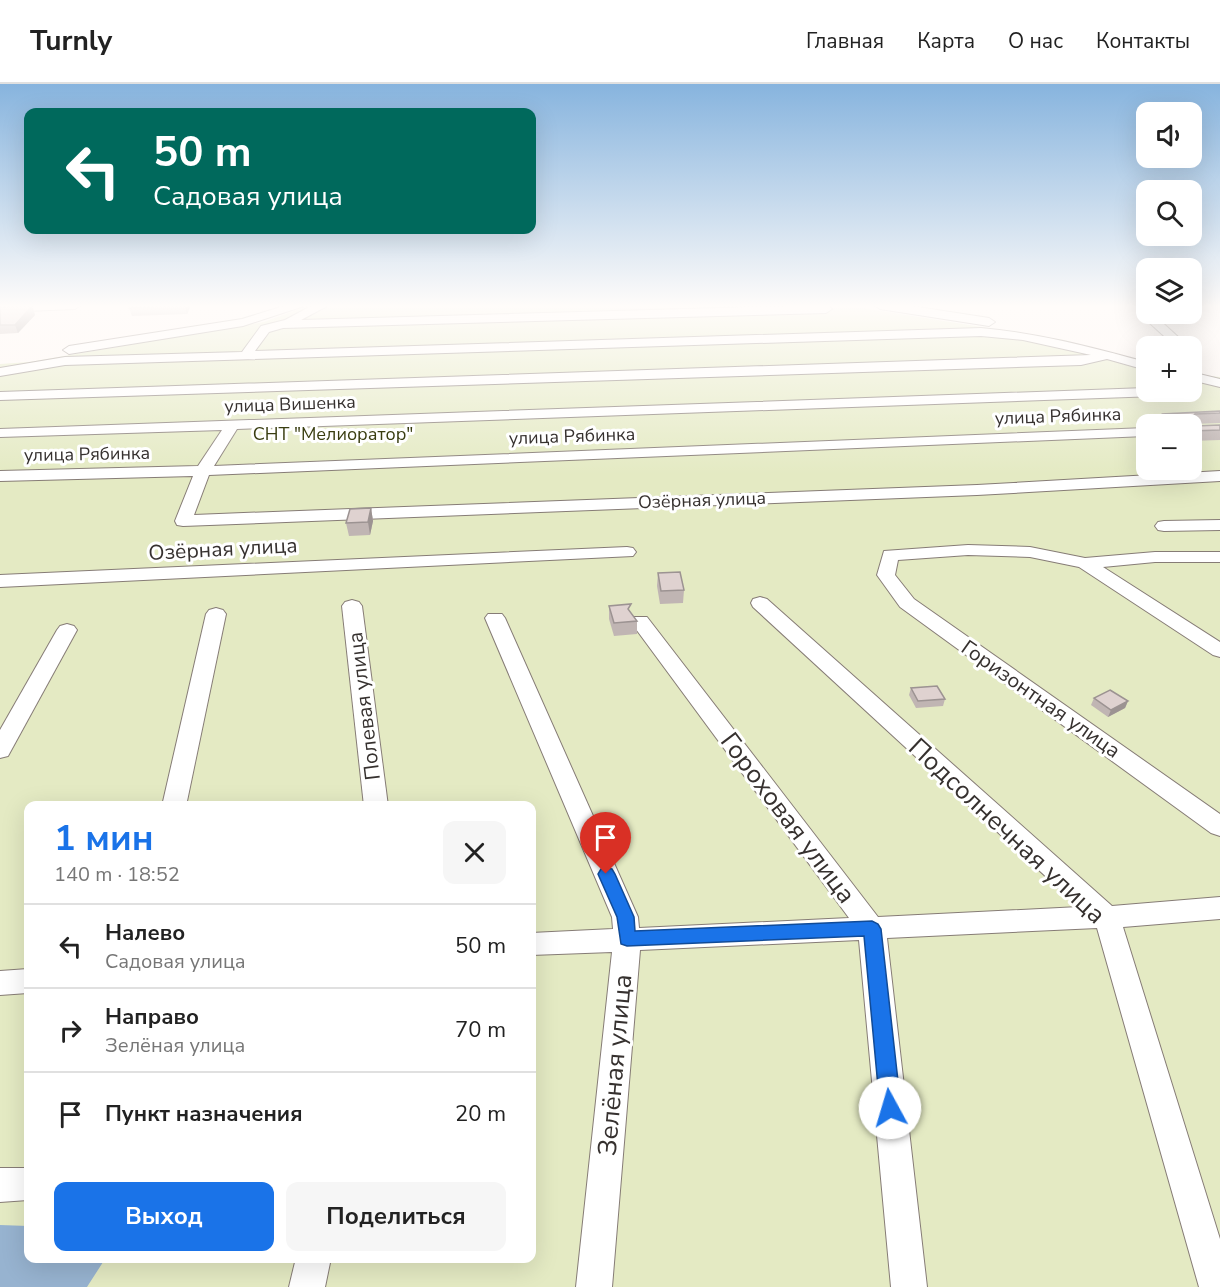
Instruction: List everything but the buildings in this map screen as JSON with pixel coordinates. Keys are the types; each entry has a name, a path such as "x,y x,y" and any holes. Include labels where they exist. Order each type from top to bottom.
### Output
{"street":[{"path":"0,372 63,361"},
{"path":"0,396 1065,361"},
{"path":"1202,370 1220,372"},
{"path":"1202,379 1220,383"},
{"path":"1202,389 1220,388"},
{"name":"улица Вишенка","path":"0,433 1136,393"},
{"path":"203,471 232,425"},
{"name":"улица Рябинка","path":"0,476 203,471 1136,432"},
{"name":"Озёрная улица","path":"203,471 183,521 977,490 1220,476"},
{"path":"1164,526 1220,525"},
{"name":"Горизонтная улица","path":"1085,563 1030,552 968,550 890,555 886,574 907,603 1220,826"},
{"name":"Озёрная улица","path":"0,581 627,552"},
{"path":"1085,563 1155,557 1220,557"},
{"path":"1085,563 1220,651"},
{"name":"Подсолнечная улица","path":"760,603 1107,917 1217,1287"},
{"name":"Полевая улица","path":"352,606 375,801"},
{"path":"175,801 216,614"},
{"name":"Зелёная улица","path":"495,618 625,917 627,938 594,1287"},
{"name":"Гороховая улица","path":"640,621 872,929"},
{"path":"0,750 67,630"},
{"path":"536,944 1107,917 1220,908"},
{"path":"872,929 909,1287"},
{"path":"0,983 24,981"},
{"path":"0,1185 24,1185"},
{"path":"307,1287 313,1263"}],"green space":[{"name":"СНТ \"Мелиоратор\"","path":"34,361 1136,361 1136,402 1202,402 1202,375 1220,377 1220,1287 0,1287 0,364"}],"water":[{"path":"0,1225 24,1226 24,1263 102,1263 87,1287 0,1287"}],"route":[{"path":"606,874 625,917 627,938 872,929 890,1108"}]}
